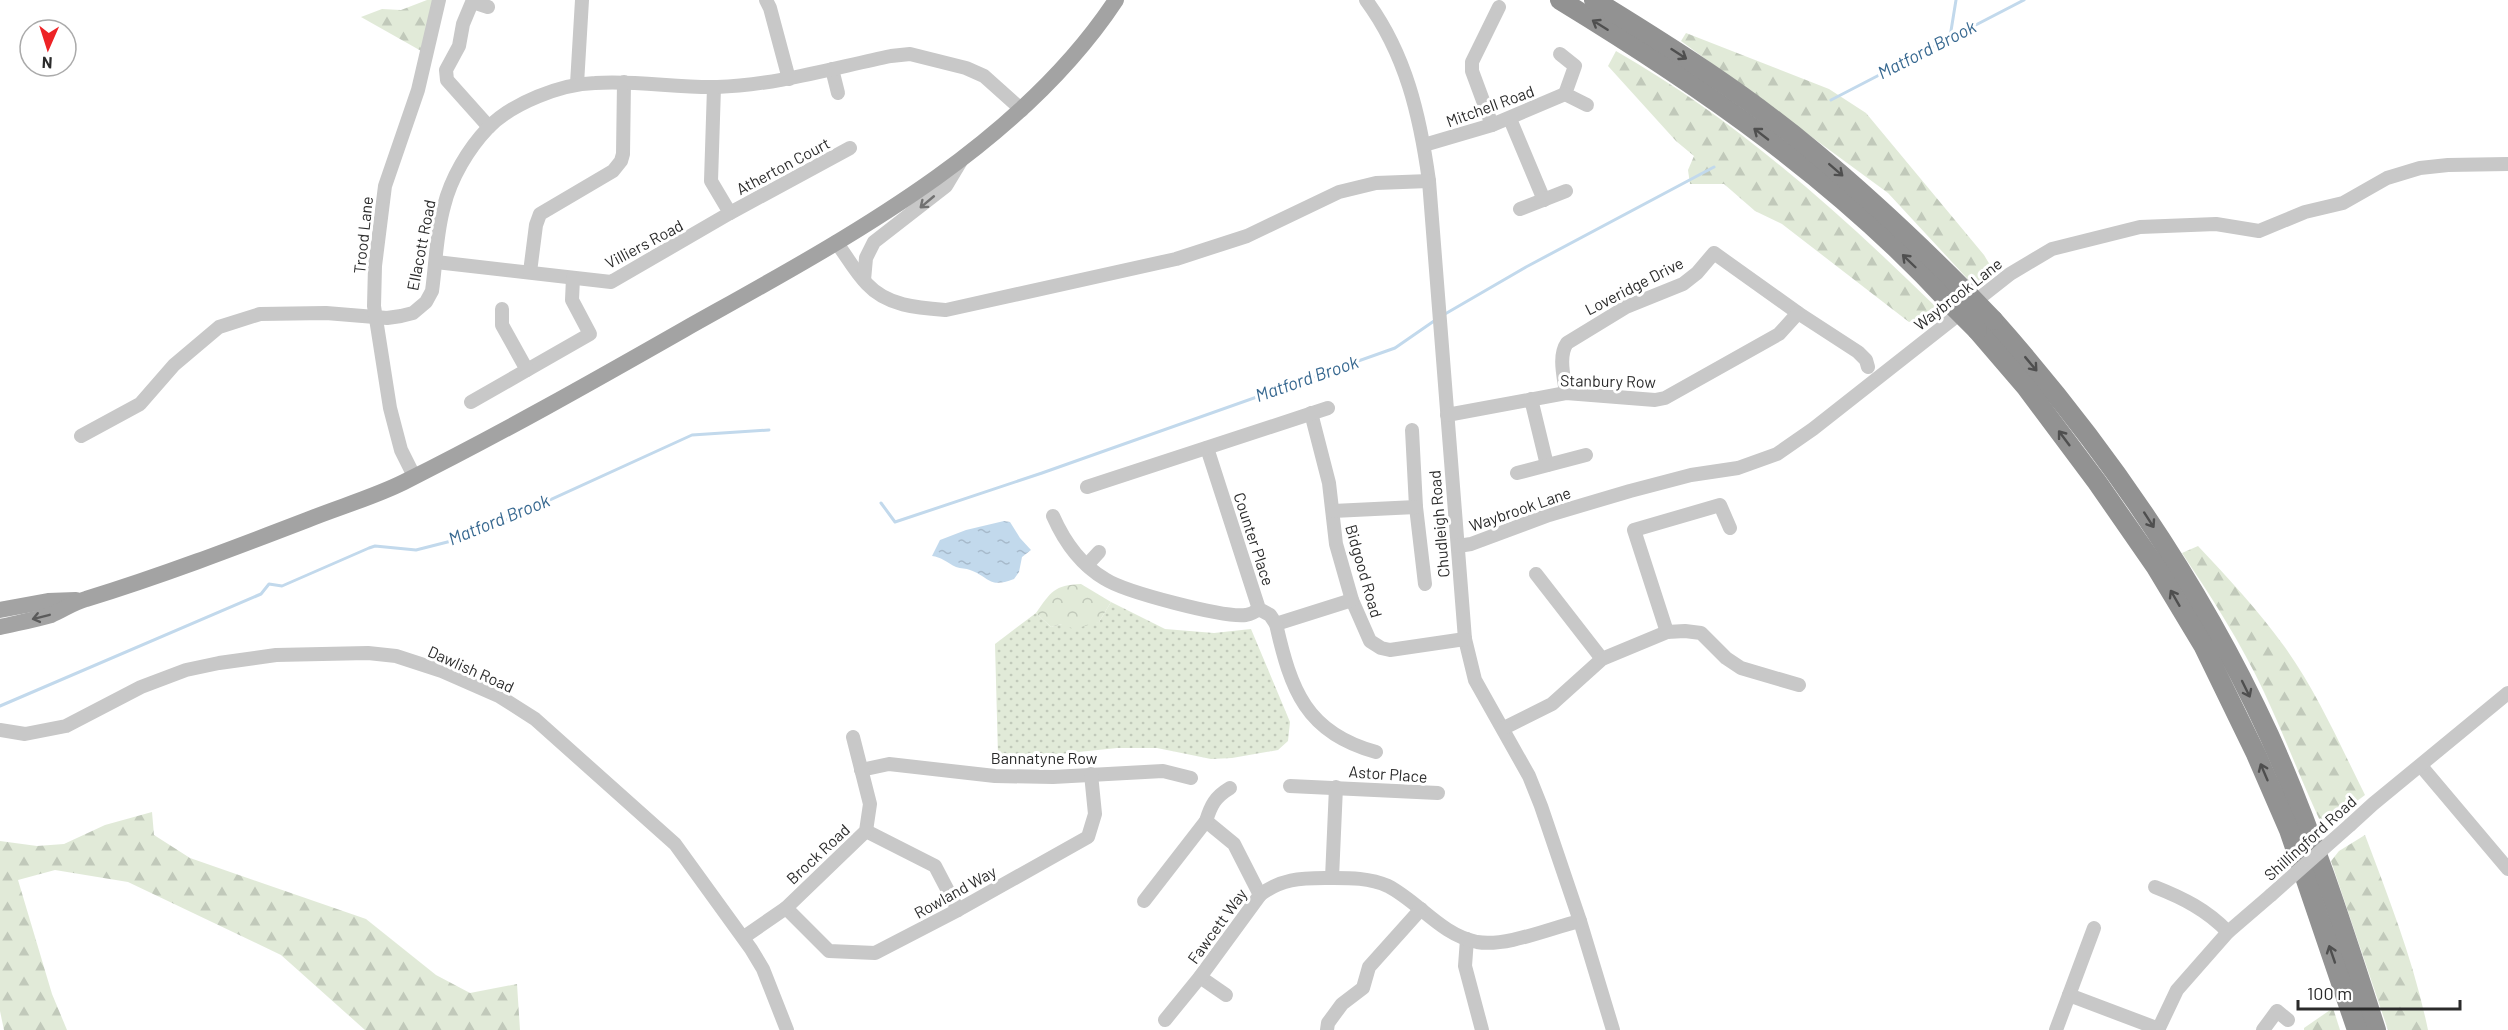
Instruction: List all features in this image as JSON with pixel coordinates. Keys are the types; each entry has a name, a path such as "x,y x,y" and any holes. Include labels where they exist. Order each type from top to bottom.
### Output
{"highway":[{"path":"1560,0 1687,80 1791,157 1957,296"},
{"path":"1594,0 1719,80 1812,150 1910,237 1957,296 2082,425 2169,550 2237,671 2268,734 2292,791 2344,932 2376,1030"},
{"path":"1985,325 2026,387 2097,482 2156,567 2203,645 2256,753 2289,830 2357,1030"}],"main road":[{"path":"0,627 52,614 81,600 123,588 250,542 414,476 591,384 761,288 938,177 1022,110 1082,47 1116,0"},
{"path":"0,610 48,601 81,600"}],"street":[{"name":"Trood Lane","path":"414,476 401,450 390,408 376,318 375,266 385,186 418,90 439,0"},
{"path":"577,84 582,0"},
{"path":"766,0 789,79"},
{"name":"Chudleigh Road","path":"1366,0 1382,22 1401,62 1415,102 1424,145 1429,182 1465,639 1475,680 1529,776 1580,921 1613,1030"},
{"path":"488,7 473,1 463,24 455,56 446,70 447,80 453,90 489,127"},
{"path":"1492,125 1472,71 1472,62 1499,7"},
{"name":"Ellacott Road","path":"81,436 140,404 174,366 219,327 260,314 326,313 376,318 413,314 426,302 432,291 439,227 450,188 459,168 489,127 529,100 577,84 624,82 714,87 754,86 910,54 966,68 984,76 1022,110"},
{"path":"1560,54 1575,66 1565,94 1587,105"},
{"path":"832,69 838,93"},
{"path":"530,272 536,225 540,214 613,171 621,161 624,82"},
{"path":"714,87 711,181 730,213"},
{"name":"Mitchell Road","path":"1424,145 1510,119 1565,94"},
{"path":"1510,119 1544,200"},
{"name":"Atherton Court","path":"730,213 850,148"},
{"path":"864,281 866,258 874,242 946,186 964,157"},
{"name":"Waybrook Lane","path":"1458,546 1471,544 1549,515 1630,491 1691,475 1738,468 1777,454 1814,429 2010,274 2052,249 2140,227 2216,224 2259,231 2305,212 2343,203 2387,178 2420,168 2508,164"},
{"path":"836,242 864,281 887,298 918,308 946,310 1195,253 1247,236 1339,192 1376,183 1429,182"},
{"path":"1520,209 1566,192"},
{"name":"Villiers Road","path":"436,262 611,282 730,213"},
{"name":"Loveridge Drive","path":"1566,393 1562,367 1564,348 1567,343 1626,307 1683,284 1697,273 1714,253 1798,313 1858,352 1866,360 1868,368"},
{"path":"471,402 590,334 572,300 573,278"},
{"path":"502,309 502,325 527,370"},
{"name":"Stanbury Row","path":"1447,415 1566,393 1655,400 1665,398 1779,333 1798,313"},
{"path":"1531,399 1547,465"},
{"path":"1087,487 1328,408"},
{"name":"Bidgood Road","path":"1311,413 1329,483 1336,544 1352,600 1364,632 1370,641 1381,648 1408,649 1465,639"},
{"path":"1413,430 1416,507 1425,584"},
{"name":"Counter Place","path":"1207,448 1259,609 1270,615 1276,624"},
{"path":"1517,473 1586,455"},
{"path":"1667,632 1634,530 1720,506 1730,528"},
{"path":"1333,511 1416,507"},
{"path":"1053,516 1061,534 1087,565 1105,579 1147,596 1239,615 1247,615 1259,609"},
{"path":"1087,565 1099,552"},
{"path":"1536,574 1602,659"},
{"path":"1352,600 1276,624 1290,673 1309,712 1321,726 1335,736 1352,746 1376,752"},
{"path":"1504,729 1552,704 1571,690 1602,659 1667,632 1701,633 1726,658 1742,668 1799,685"},
{"name":"Dawlish Road","path":"0,730 25,734 66,726 141,687 186,670 219,663 276,656 331,653 396,656 442,671 499,696 535,719 675,844 744,937 763,969 787,1030"},
{"name":"Shillingford Road","path":"2159,1030 2177,990 2228,932 2373,804 2508,693"},
{"name":"Brock Road","path":"744,937 786,908 866,831 870,804 853,737"},
{"name":"Bannatyne Row","path":"861,770 889,764 995,776 1053,777 1163,771 1191,778"},
{"path":"2421,766 2508,869"},
{"name":"Rowland Way","path":"786,908 829,951 875,953 958,910 1088,837 1095,814 1091,774"},
{"name":"Astor Place","path":"1290,786 1438,793"},
{"name":"Astor Place","path":"1332,878 1336,787"},
{"path":"1143,901 1206,821 1217,795 1230,788"},
{"path":"1206,821 1234,844 1260,895"},
{"path":"866,831 935,866 958,910"},
{"name":"Fawcett Way","path":"1165,1020 1200,977 1260,895 1294,878 1373,881 1388,886 1452,932 1467,939 1491,943 1580,921"},
{"path":"2155,887 2187,900 2217,920 2228,932"},
{"path":"1327,1030 1328,1023 1342,1004 1363,988 1369,967 1421,909"},
{"path":"2056,1030 2094,928"},
{"path":"1467,939 1465,966 1482,1030"},
{"path":"1200,977 1226,995"},
{"path":"2069,995 2159,1030"},
{"path":"2262,1030 2277,1011 2288,1020"}],"green space":[{"path":"427,0 434,0 423,52 361,17 382,9 401,10"},
{"path":"1686,33 1829,89 1866,113 1984,255 1993,270 1989,279 1976,288 1888,193 1681,41"},
{"path":"1616,51 1703,106 1784,169 1862,236 1936,307 1921,318 1909,322 1782,224 1755,211 1724,184 1690,184 1688,170 1694,156 1676,141 1608,66"},
{"path":"2198,546 2253,607 2296,664 2328,719 2365,795 2323,827 2272,709 2246,656 2182,553"},
{"path":"1081,584 1111,602 1099,622 1074,629 1062,624 1051,627 1036,613 1054,591 1065,586"},
{"path":"1111,602 1165,629 1214,633 1251,629 1290,722 1288,741 1278,750 1232,758 1211,759 1157,748 1117,748 1021,758 998,756 995,644 1036,613 1051,627 1062,624 1099,622"},
{"path":"152,812 154,835 190,858 366,919 436,975 470,993 517,984 520,1030 365,1030 281,955 128,882 55,870 18,880 52,994 67,1030 4,1030 0,1011 0,841 37,846 64,844 105,825"},
{"path":"2365,835 2408,955 2428,1030 2388,1030 2331,861 2339,851"},
{"path":"2333,1008 2340,1030 2304,1030 2304,1028"}],"water":[{"path":"1004,521 1010,522 1031,550 1022,557 1019,572 1014,579 999,583 990,581 977,573 956,567 932,556 940,540 966,530"}],"waterway":[{"path":"1950,37 1956,0"},
{"name":"Matford Brook","path":"1831,100 2024,0"},
{"name":"Matford Brook","path":"1445,314 1526,267 1714,167"},
{"name":"Matford Brook","path":"881,503 895,522 1042,473 1395,348 1434,321"},
{"name":"Matford Brook","path":"0,706 261,594 269,584 282,586 369,548 375,546 416,550 471,536 692,435 769,430"}]}
